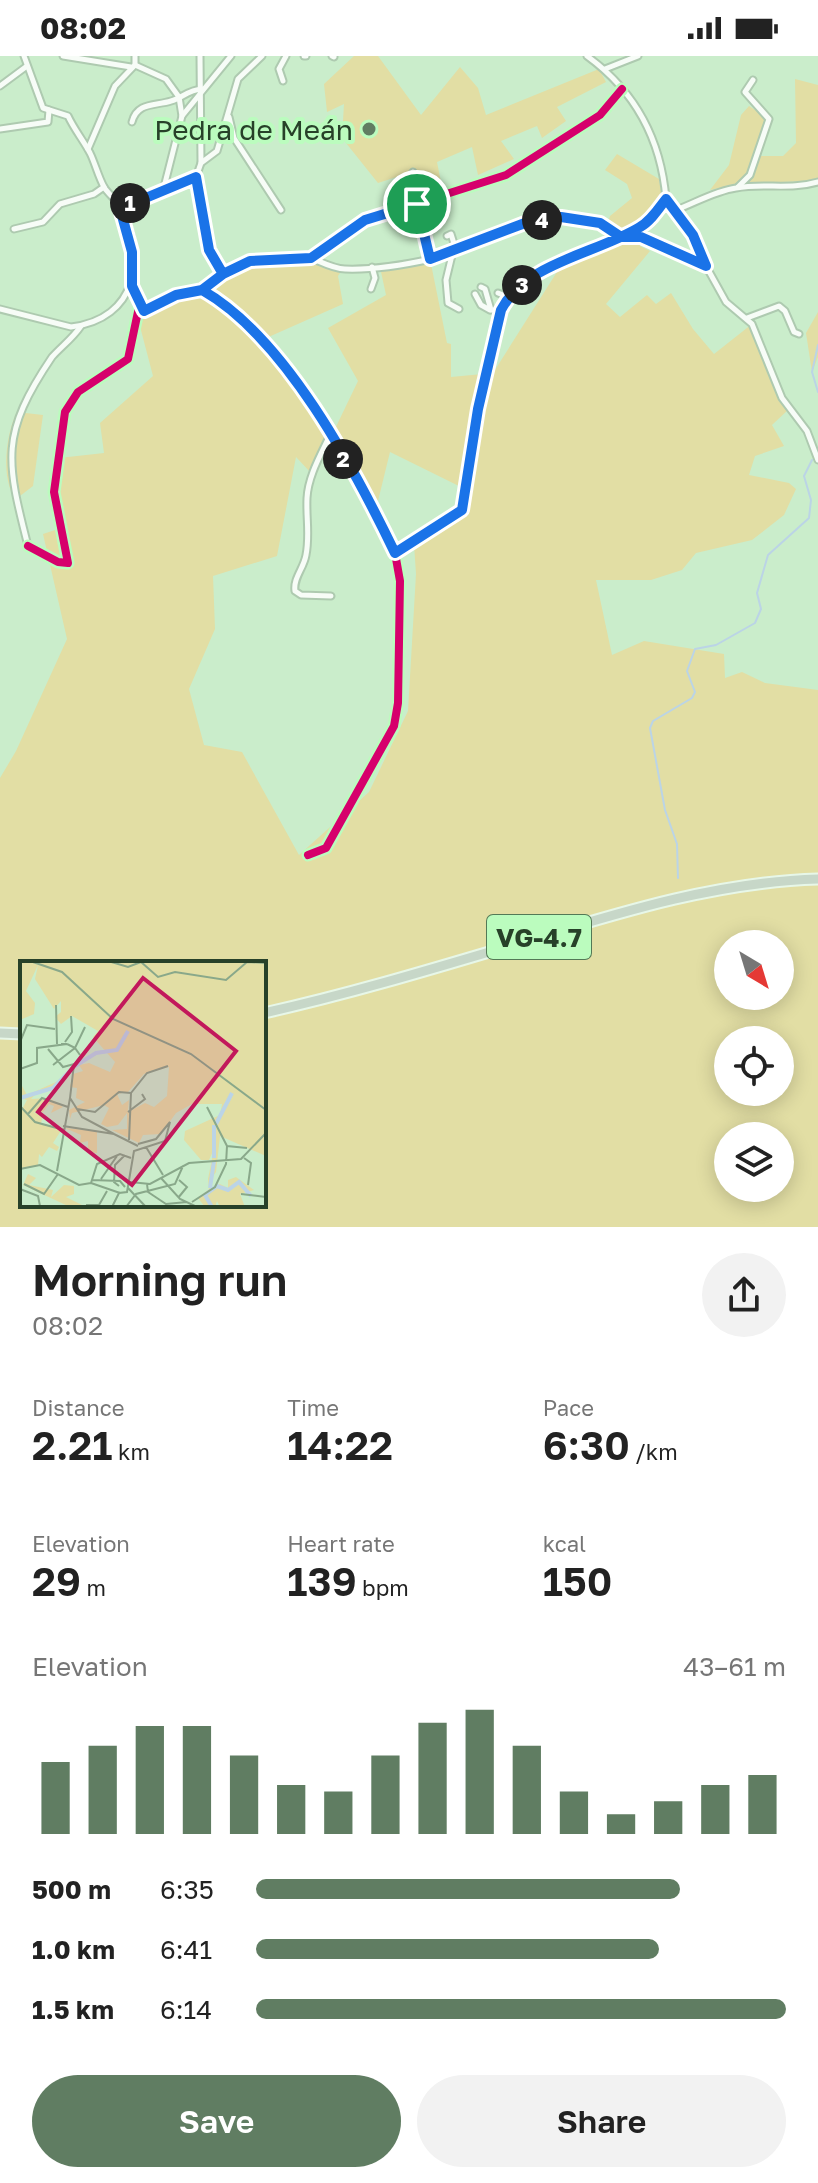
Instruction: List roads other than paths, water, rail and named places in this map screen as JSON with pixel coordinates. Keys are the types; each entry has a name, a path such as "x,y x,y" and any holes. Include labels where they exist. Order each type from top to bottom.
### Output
{"highway":[{"name":"VG-4.7","path":"266,1013 344,995 676,898 743,885 818,879"},
{"path":"0,1033 20,1034"}],"street":[{"path":"26,56 43,108 68,116 88,149 104,187 119,205 132,252 132,286 139,307 128,359 78,392 65,412 54,492 68,563 58,562 28,546 12,495 6,439 34,382 81,326"},
{"path":"88,149 110,97 133,66 135,56"},
{"path":"200,56 201,163 196,177 209,250 223,274"},
{"path":"163,191 182,116 231,56"},
{"path":"201,163 217,151 238,79 262,56"},
{"path":"283,81 279,69 286,56"},
{"path":"587,56 605,69 637,105 663,166 666,199 693,235 726,302 747,318 762,343 782,398 807,431 818,460"},
{"path":"605,69 638,56"},
{"path":"66,58 133,66 166,79 179,97 182,116"},
{"path":"0,86 27,66"},
{"path":"738,187 750,175 769,119 746,97 745,92 753,80"},
{"path":"132,122 134,115 150,103 168,102 202,89"},
{"path":"311,258 365,220 506,175 600,115 622,89"},
{"path":"0,129 48,122 49,110"},
{"path":"228,116 234,138 281,210"},
{"path":"413,172 430,259"},
{"path":"119,205 196,177"},
{"path":"676,210 738,187 798,187 818,182"},
{"path":"14,229 43,222 60,204 94,194 104,187"},
{"path":"395,553 462,510 478,409 501,310 508,297 541,270 591,252 644,225 666,199"},
{"path":"139,307 144,311 176,295 202,290 223,274 250,261 311,258 342,270 430,259 525,223 561,217 600,223 621,237 641,237 706,266"},
{"path":"447,236 451,234 455,251 446,280 448,294 451,307 459,309"},
{"path":"371,289 375,278 372,267"},
{"path":"0,309 71,327 81,326 118,307 132,286"},
{"path":"481,287 485,289 491,310"},
{"path":"202,290 231,306 259,333 306,394 395,553 400,581 398,703 394,726 326,848 308,855"},
{"path":"498,293 508,297"},
{"path":"475,294 481,305 491,310 501,310"},
{"path":"747,318 779,306 785,311 794,332 799,334"},
{"path":"329,436 310,485 306,560 294,584 295,591 301,595 331,596"}],"waterway":[{"path":"818,345 812,372 818,392"},
{"path":"678,878 677,844 665,810 650,728 653,721 692,698 695,692 687,671 695,649 716,645 755,623 761,609 757,593 768,555 809,518 811,500 804,476 812,460"}],"place":[{"name":"Pedra de Meán","path":"369,129"}]}
